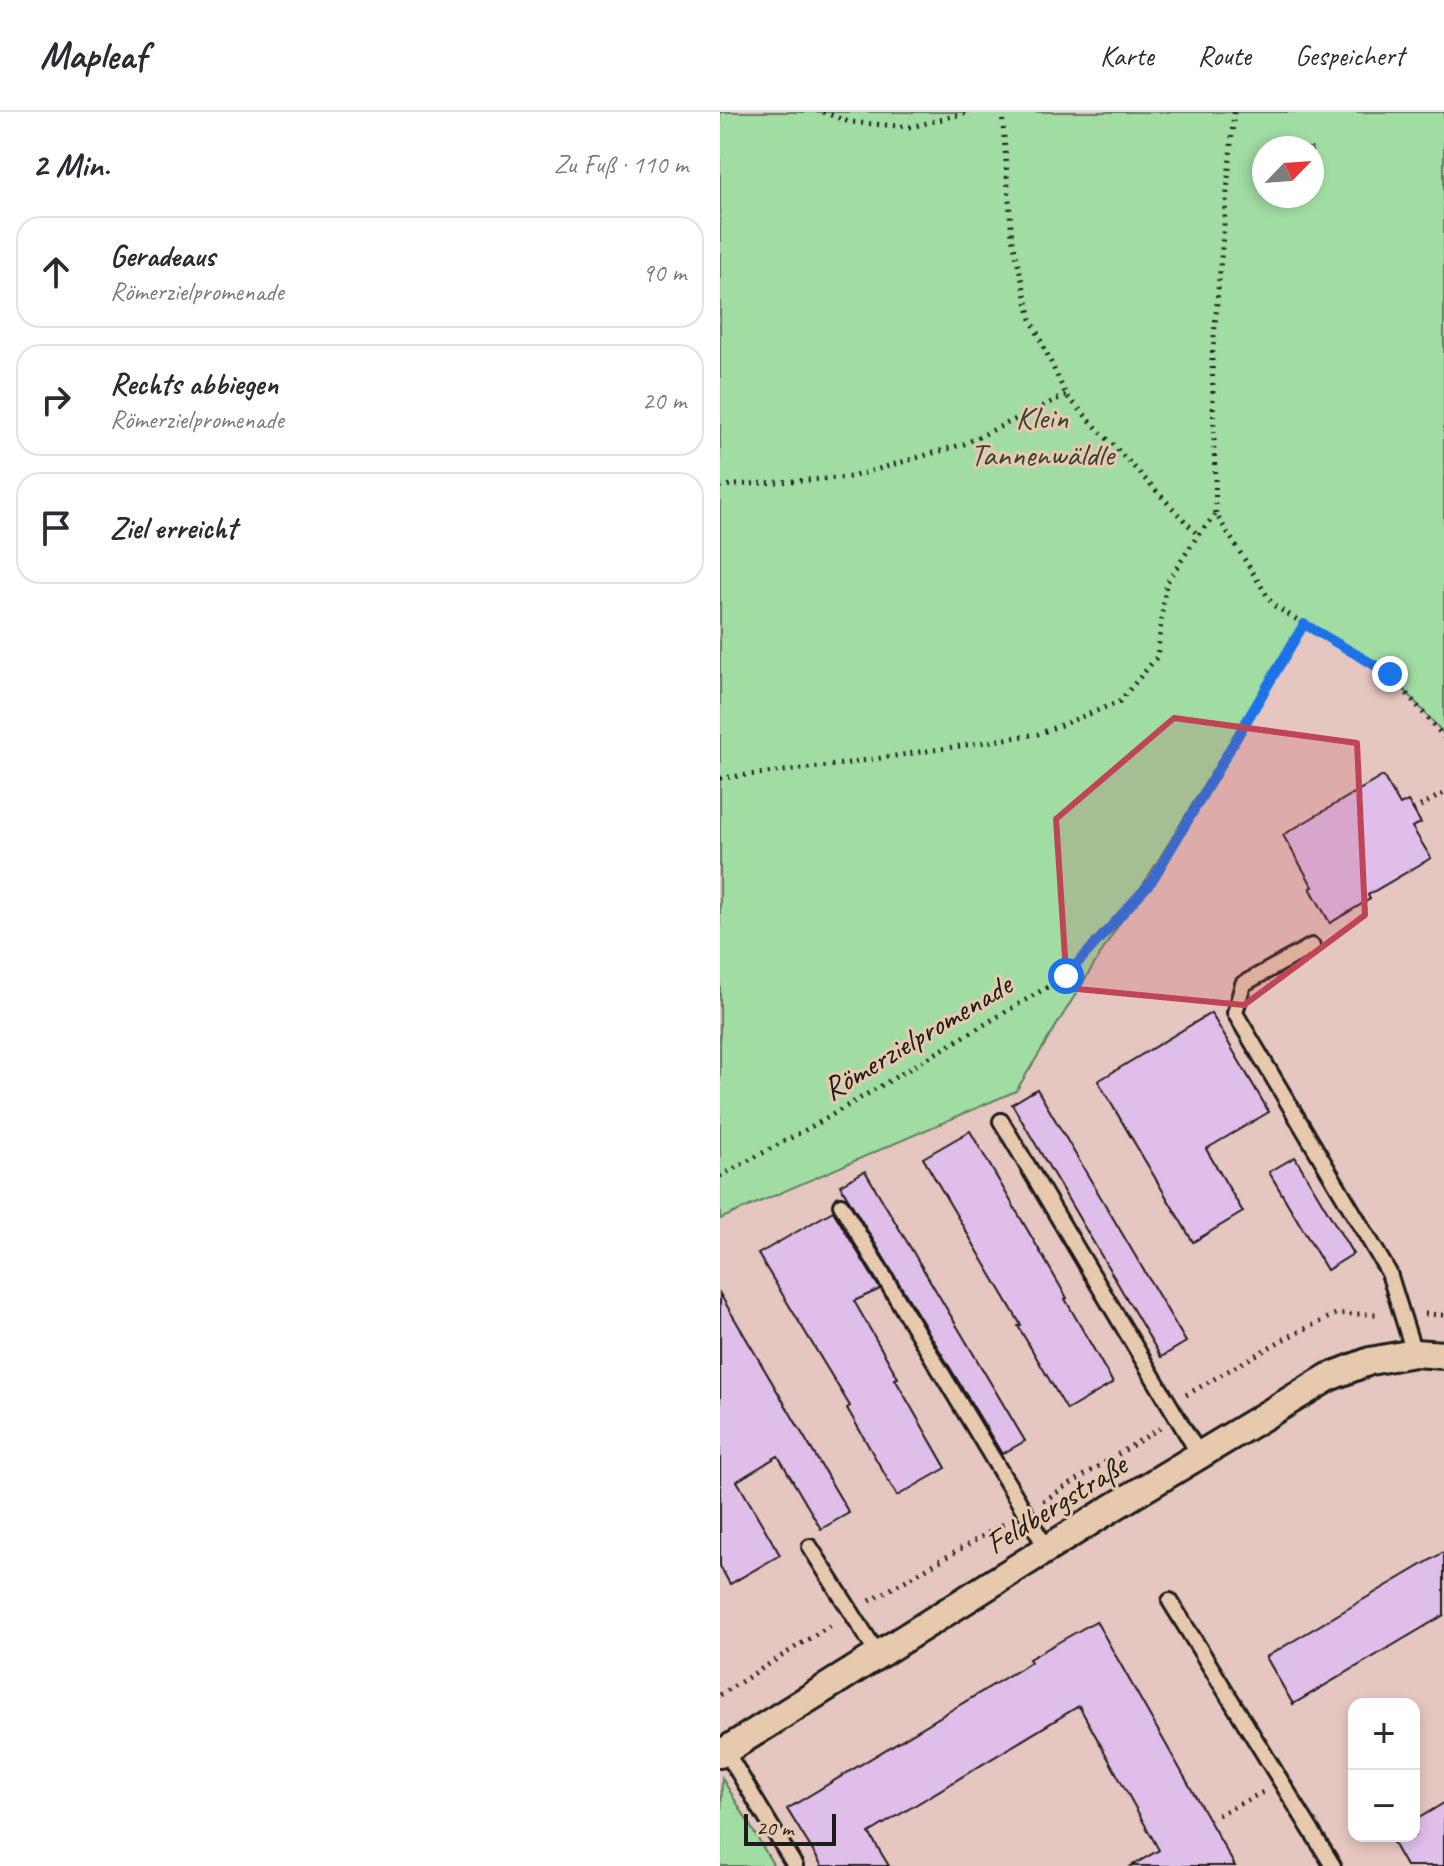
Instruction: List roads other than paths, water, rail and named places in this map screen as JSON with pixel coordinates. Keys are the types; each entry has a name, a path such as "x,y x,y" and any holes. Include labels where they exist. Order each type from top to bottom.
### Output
{"street":[{"name":"Feldbergstraße","path":"722,1749 879,1656 1047,1549 1329,1377 1370,1361 1414,1353 1444,1355"}],"lane":[{"path":"1312,946 1243,984 1235,1013 1389,1273 1414,1353"},
{"path":"1001,1121 1200,1456"},
{"path":"841,1205 1047,1549"},
{"path":"810,1547 879,1656"},
{"path":"1170,1601 1283,1782 1329,1865"},
{"path":"722,1749 795,1866"}],"park label":[{"name":"Klein Tannenwäldle","path":"1042,436"}]}
